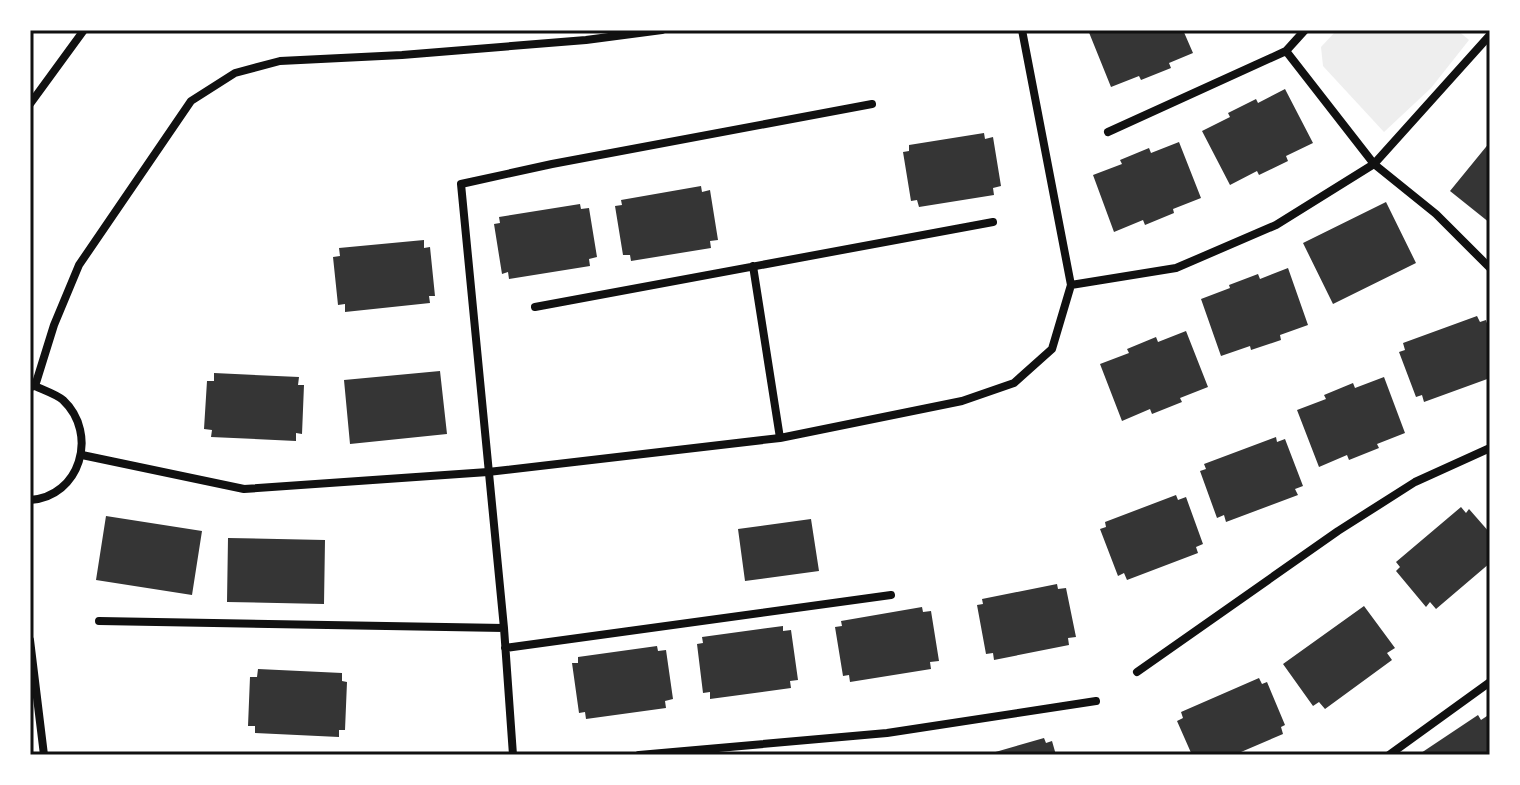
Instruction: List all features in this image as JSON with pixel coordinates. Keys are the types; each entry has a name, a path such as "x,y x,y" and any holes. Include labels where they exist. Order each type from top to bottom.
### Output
{"street":[{"path":"30,104 84,30"},
{"path":"30,500 44,499 69,482 82,455 80,424 63,399 32,386 54,325 79,265 191,101 235,73 280,61 402,55 586,40 662,30"},
{"path":"82,455 244,489 488,472 780,438 962,401 1014,383 1052,349 1071,285 1022,30"},
{"path":"1108,132 1286,51 1305,30"},
{"path":"1071,285 1176,268 1276,225 1374,164 1490,35"},
{"path":"1286,51 1374,164 1436,214 1490,268"},
{"path":"513,755 504,628 461,184 872,104"},
{"path":"535,307 993,222"},
{"path":"753,266 780,438"},
{"path":"1137,672 1338,531 1415,482 1490,448"},
{"path":"505,648 891,595"},
{"path":"99,621 504,628"},
{"path":"30,640 44,755"},
{"path":"1389,755 1490,682"},
{"path":"639,755 887,733 1096,701"}],"shaded area":[{"path":"1337,30 1457,30 1469,40 1431,88 1384,132 1323,66 1321,47"}],"building":[{"path":"1088,30 1183,30 1193,53 1169,63 1171,68 1111,87"},
{"path":"1285,89 1313,143 1286,156 1288,161 1259,175 1257,171 1230,185 1202,131 1230,117 1228,113 1256,99 1258,103"},
{"path":"984,133 985,139 993,137 1001,186 993,188 994,195 919,207 917,200 911,201 903,152 909,151 909,145"},
{"path":"1179,142 1201,198 1145,225 1143,220 1114,232 1093,175 1122,164 1120,160 1149,148 1151,153"},
{"path":"1490,142 1490,223 1450,191"},
{"path":"701,186 702,192 710,190 718,240 710,241 711,248 631,261 630,255 623,255 615,206 622,205 621,200"},
{"path":"1386,202 1416,263 1333,304 1303,243"},
{"path":"580,204 581,209 589,208 597,257 589,259 590,266 509,279 508,272 502,274 494,224 500,223 499,217"},
{"path":"424,240 424,248 430,247 435,296 429,296 430,303 345,312 345,304 338,305 333,257 340,256 339,248"},
{"path":"1288,268 1308,325 1280,335 1281,340 1221,356 1201,299 1258,274 1260,279"},
{"path":"1477,316 1480,322 1486,320 1490,333 1490,378 1424,402 1422,395 1416,397 1399,352 1405,350 1403,343"},
{"path":"1186,331 1208,387 1152,414 1150,409 1122,421 1100,364 1129,353 1127,349 1156,337 1158,342"},
{"path":"440,371 447,434 350,444 344,380"},
{"path":"214,373 299,377 298,385 304,385 302,434 296,433 296,441 211,437 212,430 204,429 207,381 214,381"},
{"path":"1384,377 1405,433 1349,460 1347,455 1319,467 1297,410 1326,399 1324,395 1353,383 1355,388"},
{"path":"1276,437 1277,442 1285,439 1303,486 1295,489 1298,495 1226,522 1224,515 1217,518 1200,471 1206,469 1204,464"},
{"path":"1176,495 1178,500 1186,497 1203,544 1196,547 1198,553 1127,580 1124,573 1118,576 1100,529 1106,527 1105,522"},
{"path":"1461,507 1466,513 1469,509 1490,533 1490,563 1436,609 1430,602 1426,607 1396,571 1400,567 1396,562"},
{"path":"106,516 202,531 192,595 96,580"},
{"path":"811,519 819,571 745,581 738,529"},
{"path":"228,538 325,540 324,604 227,602"},
{"path":"1057,584 1058,589 1066,588 1076,637 1068,638 1069,645 994,660 993,653 986,654 977,605 983,604 982,599"},
{"path":"1364,606 1395,648 1387,653 1392,660 1325,709 1319,702 1313,706 1283,664"},
{"path":"922,607 923,612 931,611 939,661 930,662 931,669 850,682 849,675 843,676 835,627 842,626 841,621"},
{"path":"783,626 783,631 791,630 798,680 790,681 791,688 710,699 710,692 703,693 697,644 703,643 702,637"},
{"path":"657,646 658,651 666,650 673,699 665,701 666,708 586,719 585,712 579,713 572,663 578,663 578,657"},
{"path":"258,669 342,673 342,681 347,682 345,730 339,730 339,737 255,733 255,726 248,726 250,677 257,677"},
{"path":"1259,678 1262,684 1267,682 1285,725 1281,727 1283,734 1234,755 1192,755 1177,721 1183,718 1181,712"},
{"path":"1478,715 1481,720 1487,716 1490,722 1490,755 1418,755"},
{"path":"1044,738 1046,743 1052,741 1056,755 985,755"}]}
